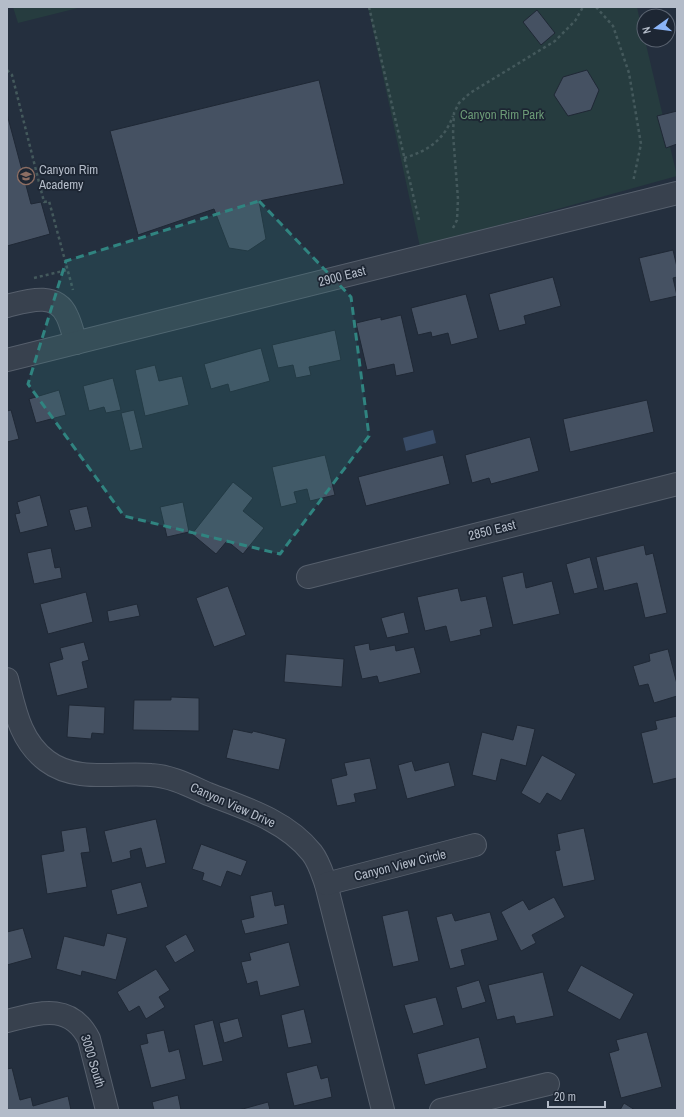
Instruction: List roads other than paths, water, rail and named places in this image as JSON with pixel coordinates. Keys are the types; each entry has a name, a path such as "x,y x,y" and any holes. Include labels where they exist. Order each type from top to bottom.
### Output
{"street":[{"name":"2900 East","path":"7,360 677,193"},
{"path":"7,306 42,299 54,302 66,314 76,343"},
{"name":"2850 East","path":"308,576 677,484"},
{"name":"Canyon View Drive","path":"7,679 16,716 21,729 38,753 61,769 75,774 138,774 166,777 262,815 292,834 313,854 320,866 326,884 383,1110"},
{"name":"Canyon View Circle","path":"326,884 475,846"},
{"name":"3000 South","path":"7,1021 40,1013 52,1013 70,1017 78,1023 84,1030 88,1039 107,1110"},
{"path":"441,1110 548,1084"}],"water":[{"path":"433,430 436,443 406,451 403,438"}],"place":[{"name":"Canyon Rim Academy","path":"26,176"}],"park label":[{"name":"Canyon Rim Park","path":"502,114"}]}
